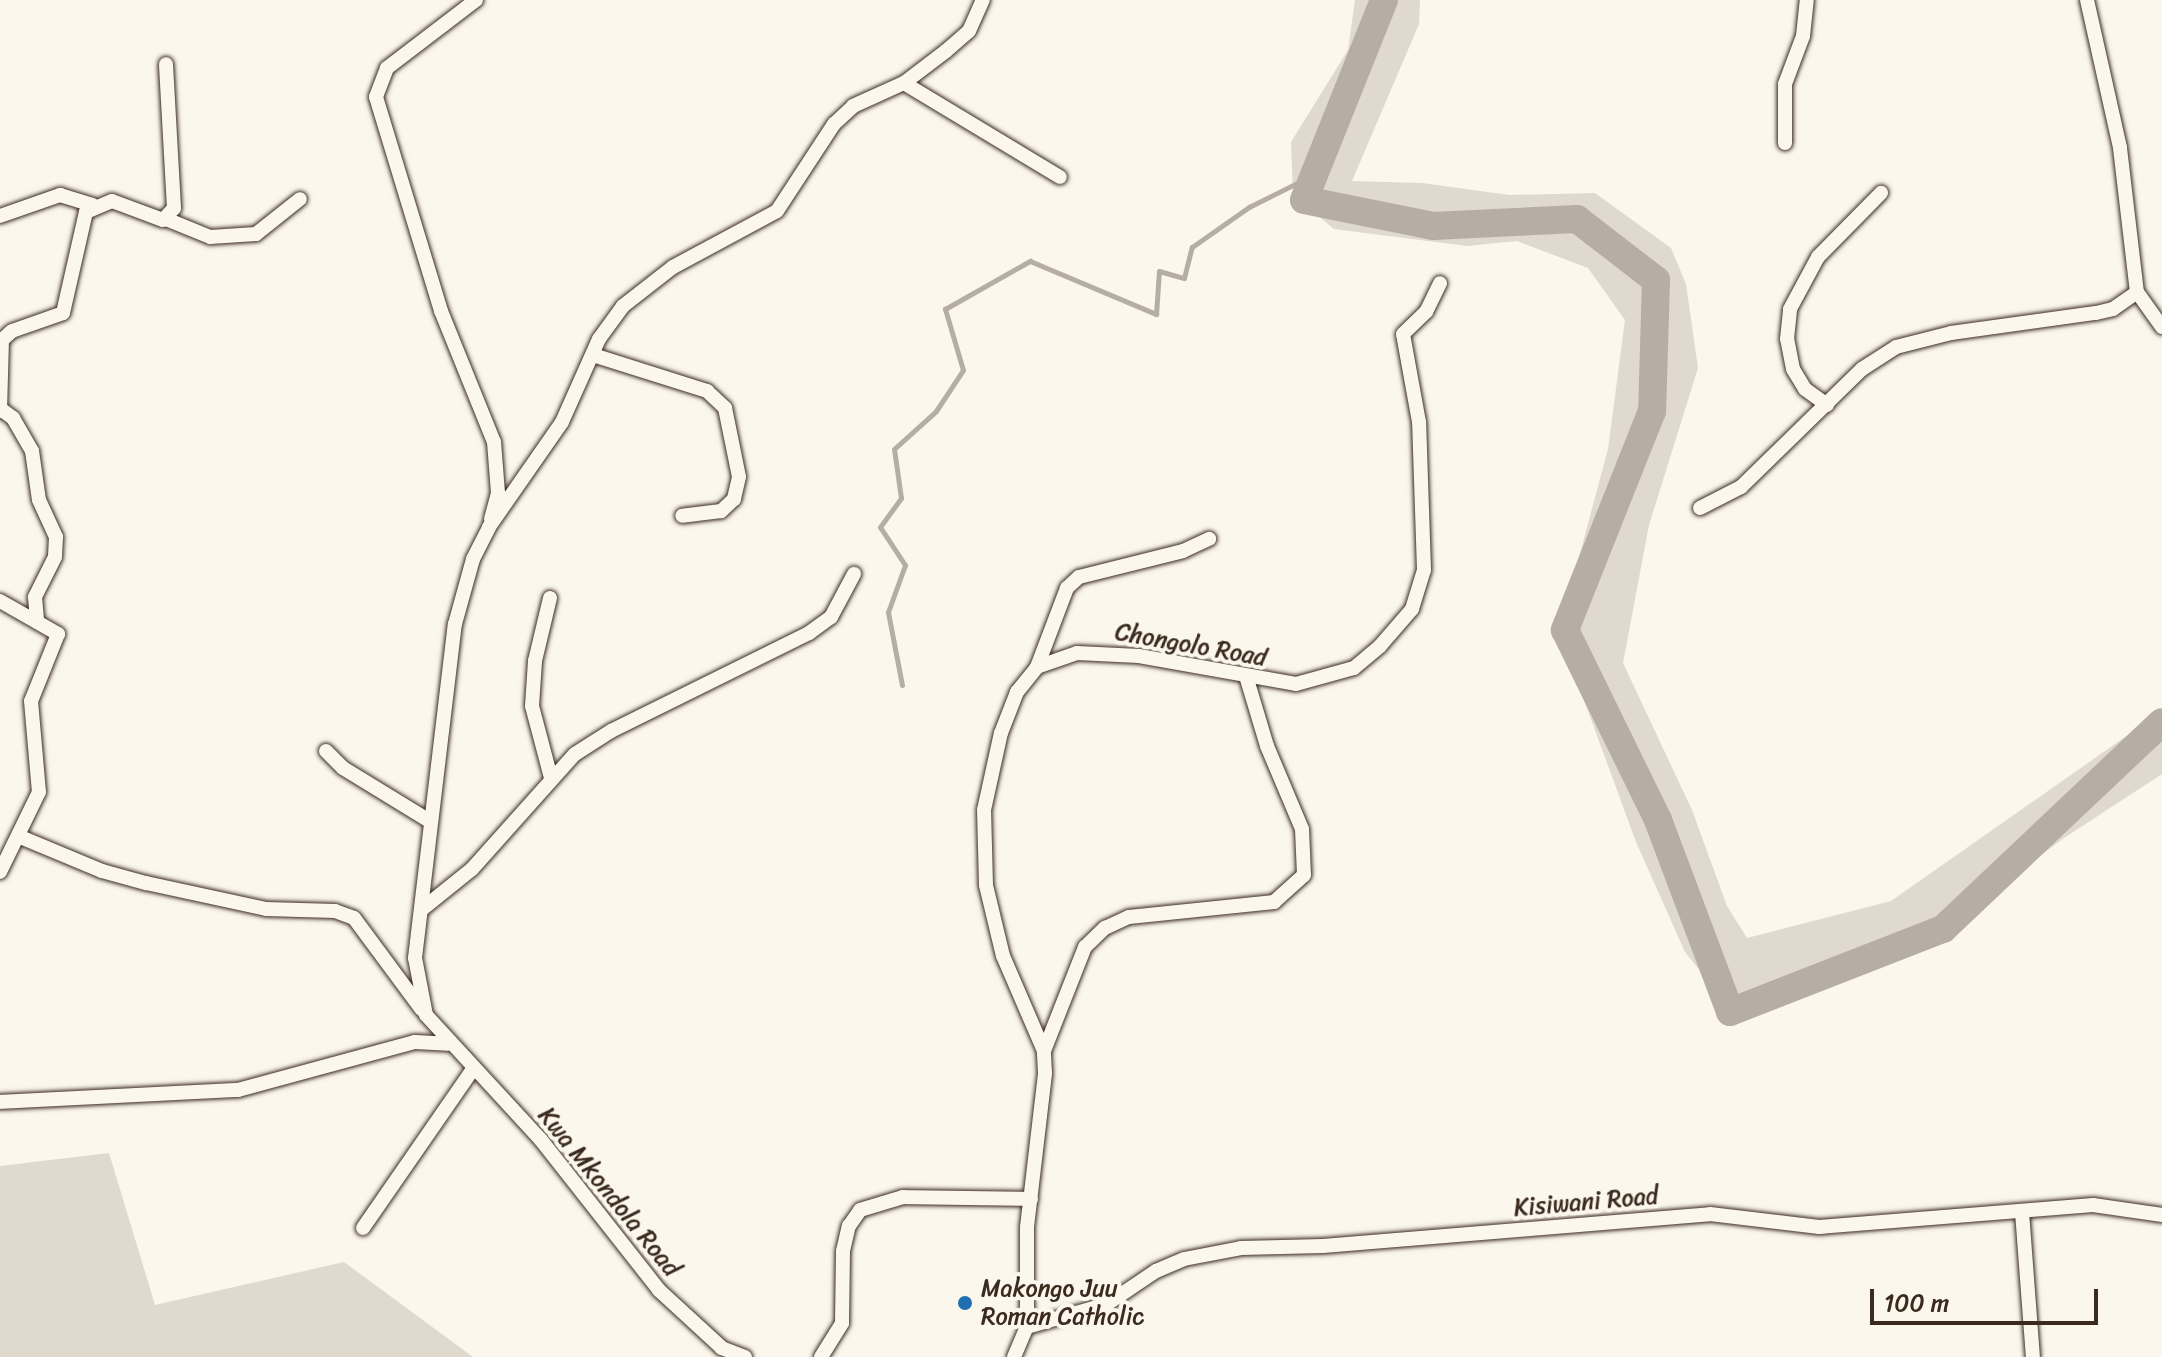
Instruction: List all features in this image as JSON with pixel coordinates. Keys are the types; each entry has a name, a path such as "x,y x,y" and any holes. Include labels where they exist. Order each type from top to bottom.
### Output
{"street":[{"path":"476,0 387,68 376,97 441,311 494,442 498,493 489,527"},
{"path":"426,1015 415,958 455,624 473,559 489,527 562,422 593,355 623,306 673,267 777,211 834,124 853,106 904,83 969,31 983,0"},
{"path":"1785,143 1785,84 1803,36 1807,0"},
{"path":"2087,0 2120,148 2137,292 2162,327"},
{"path":"166,64 174,208 166,219"},
{"path":"904,83 1060,177"},
{"path":"1827,405 1805,389 1793,369 1787,339 1790,309 1818,257 1881,193"},
{"path":"0,216 60,195 93,205 112,201 210,237 256,234 300,199"},
{"path":"37,622 35,597 55,557 56,537 39,500 32,451 13,418 1,411 2,340 12,331 63,313 80,229 93,205"},
{"name":"Chongolo Road","path":"1037,667 1077,653 1107,653 1296,684 1354,668 1412,609 1424,570 1422,464 1403,334 1426,312 1440,283"},
{"path":"1700,508 1741,487 1878,357 1916,340 2113,309 2137,292"},
{"path":"593,355 707,391 725,408 739,477 734,499 710,515 682,516"},
{"path":"1044,1051 1003,956 983,850 984,810 1001,733 1017,692 1037,667 1067,588 1079,577 1183,551 1209,539"},
{"path":"421,910 472,869 575,754 611,731 809,633 831,617 854,574"},
{"path":"550,598 535,661 532,706 551,778"},
{"path":"0,601 58,634 31,701 39,792 0,872"},
{"path":"1014,1357 1027,1327 1026,1256 1040,1146 1044,1051 1085,947 1105,928 1129,917 1274,902 1304,875 1302,829 1267,746 1246,676"},
{"path":"326,751 353,775 431,822"},
{"name":"Kwa Mkondola Road","path":"18,836 102,871 146,883 266,909 335,911 354,918 448,1044 541,1140 659,1290 722,1348 744,1357"},
{"path":"0,1102 238,1090 415,1042 448,1044"},
{"path":"363,1228 473,1069"},
{"path":"821,1357 842,1323 843,1251 849,1226 860,1210 903,1197 1031,1199"},
{"name":"Kisiwani Road","path":"1027,1327 1107,1304 1156,1271 1184,1259 1241,1248 1323,1246 1710,1214 1819,1227 2093,1205 2162,1215"},
{"path":"2022,1212 2033,1357"}],"shaded area":[{"path":"1355,0 1420,0 1419,24 1352,181 1422,183 1509,195 1595,193 1671,248 1686,284 1698,368 1649,525 1623,663 1692,810 1727,906 1747,938 1891,901 2162,711 2162,774 2064,838 1939,932 1736,1015 1685,952 1636,842 1559,632 1608,449 1625,320 1588,268 1517,241 1467,246 1334,229 1293,195 1291,142 1348,50"},
{"path":"109,1153 155,1305 344,1262 473,1357 0,1357 0,1166"}],"waterway":[{"path":"1384,0 1304,200 1433,226 1577,219 1656,280 1652,411 1565,630 1658,820 1730,1012 1943,929 2162,722"},
{"path":"902,685 888,612 905,565 880,527 901,498 894,449 936,411 963,370 945,309 1030,261 1156,314 1159,271 1184,278 1192,247 1249,207 1315,174"}],"place":[{"name":"Makongo Juu Roman Catholic","path":"965,1303"}]}
